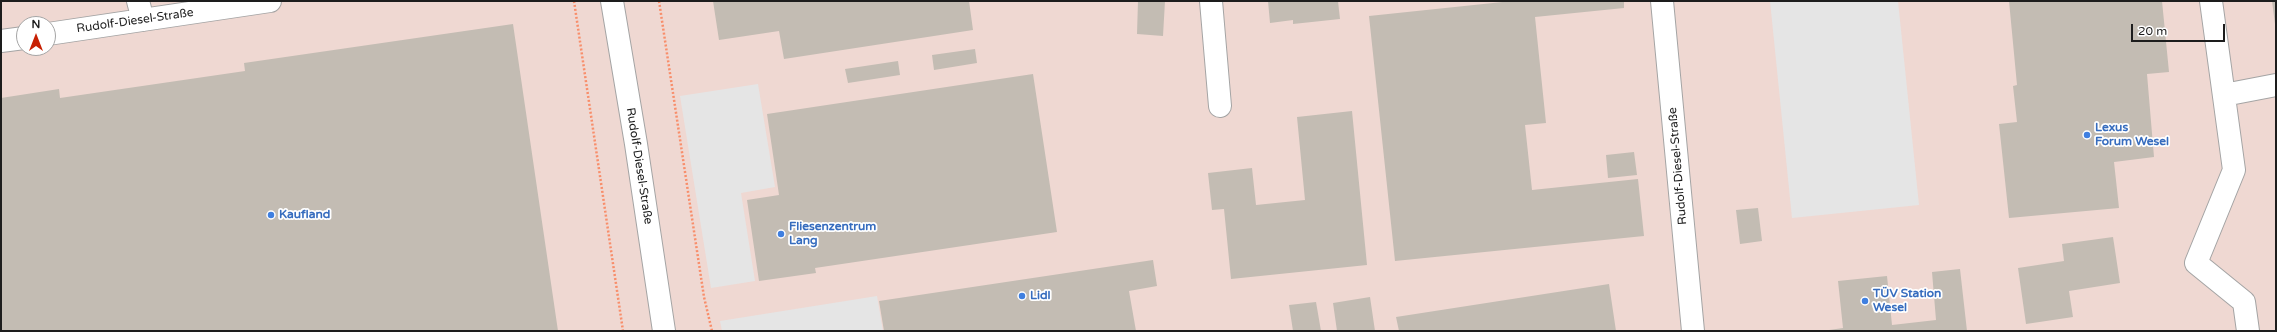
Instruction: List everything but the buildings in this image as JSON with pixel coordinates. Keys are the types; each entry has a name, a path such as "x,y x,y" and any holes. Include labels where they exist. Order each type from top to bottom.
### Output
{"street":[{"name":"Rudolf-Diesel-Straße","path":"56,32 141,11 270,1"},
{"name":"Rudolf-Diesel-Straße","path":"612,1 637,150 664,331"},
{"path":"1211,1 1220,106"},
{"name":"Rudolf-Diesel-Straße","path":"1662,1 1693,331"},
{"path":"2211,1 2234,170 2196,263 2244,302 2248,331"},
{"path":"1,41 16,39"},
{"path":"2224,95 2276,85"}],"path":[{"path":"574,1 623,331"},
{"path":"659,1 703,290 712,330 706,331"}],"shaded area":[{"path":"1,1 2276,1 2276,331 1,331"},
{"path":"1770,1 1898,1 1919,205 1792,218"},
{"path":"758,84 775,187 741,193 755,281 711,288 680,96"},
{"path":"877,296 883,331 722,331 720,321"}],"place":[{"name":"Lexus Forum Wesel","path":"2087,135"},
{"name":"Kaufland","path":"271,215"},
{"name":"Fliesenzentrum Lang","path":"781,234"},
{"name":"Lidl","path":"1022,296"},
{"name":"TÜV Station Wesel","path":"1865,301"}]}
